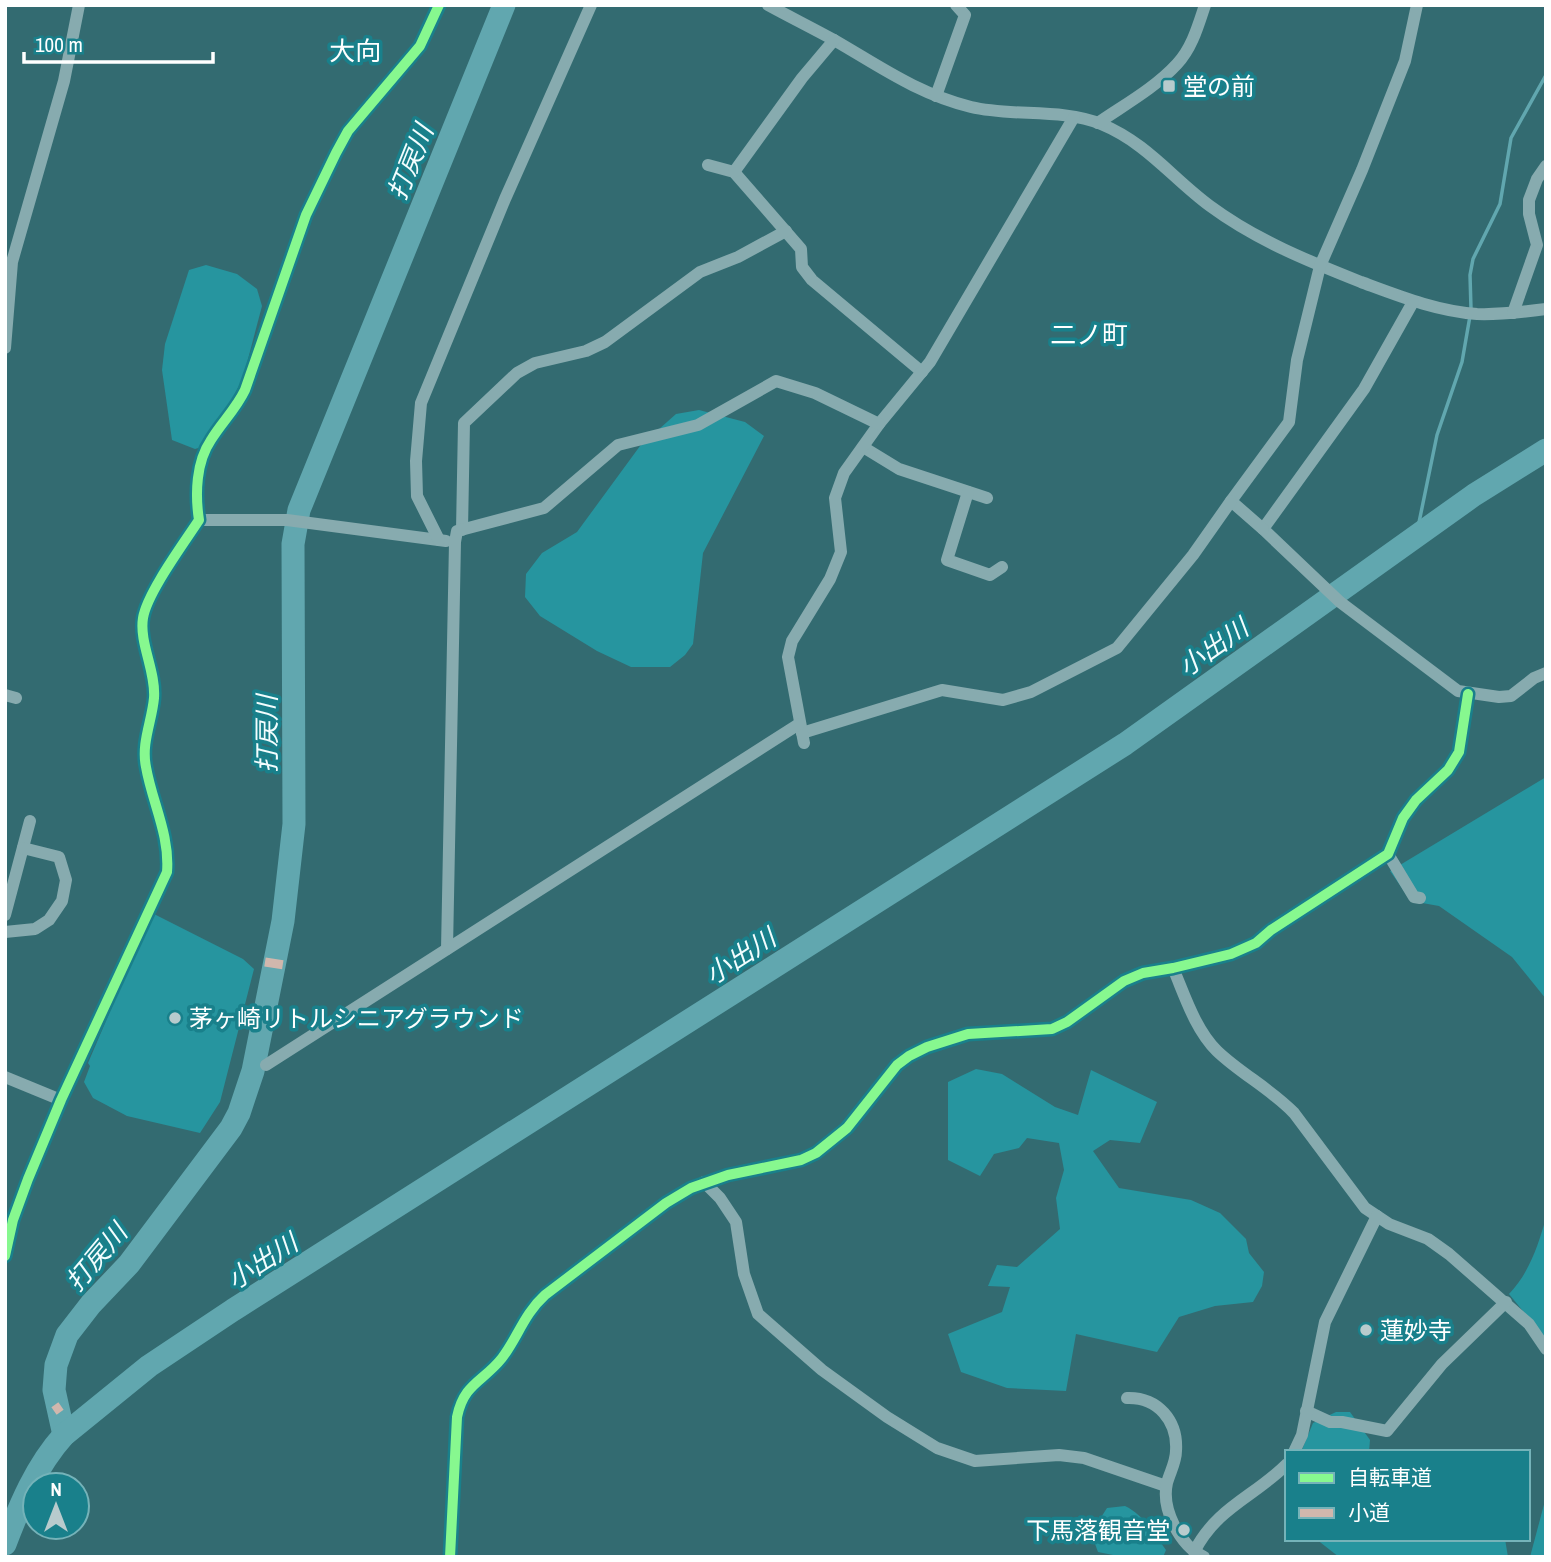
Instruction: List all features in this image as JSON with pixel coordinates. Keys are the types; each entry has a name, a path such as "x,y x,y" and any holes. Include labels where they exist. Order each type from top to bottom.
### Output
{"street":[{"path":"5,348 12,262 64,81 79,5"},
{"path":"5,1256 13,1220 61,1100 167,872 166,844 145,766 145,746 154,699 154,684 143,618 167,568 199,520 196,498 203,456 209,441 236,408 245,390 306,215 348,131 408,61 428,32 439,5"},
{"path":"439,540 417,496 416,461 421,402 505,199 591,5"},
{"path":"768,5 834,40 890,75 936,96 995,111 1074,117 1098,123 1128,137 1226,218 1254,235 1320,266 1413,302 1447,310 1478,314 1546,309"},
{"path":"936,96 965,15 956,5"},
{"path":"1098,123 1161,79 1178,63 1193,38 1205,5"},
{"path":"266,1065 447,949 802,733 942,690 977,698 1003,700 1031,692 1118,649 1193,555 1289,422 1297,360 1320,266 1405,61 1417,5"},
{"path":"734,172 834,40"},
{"path":"802,733 788,657 792,641 830,579 841,552 835,498 844,473 879,424 930,362 1074,117"},
{"path":"708,165 734,172 801,248 803,267 812,279 922,372"},
{"path":"1513,313 1541,242 1529,214 1529,200 1537,179 1546,166"},
{"path":"462,530 464,423 517,373 535,363 586,351 605,342 700,272 738,257 786,231"},
{"path":"1264,529 1364,389 1413,302"},
{"path":"447,949 454,542 457,531 544,508 618,445 698,425 776,381 815,393 879,424"},
{"path":"863,446 900,469 987,498"},
{"path":"968,492 947,560 990,575 1002,567"},
{"path":"1231,500 1340,601 1458,691 1499,698 1511,696 1534,678 1546,673"},
{"path":"199,520 287,520 454,542"},
{"path":"450,1557 460,1401 470,1387 503,1356 527,1314 545,1295 666,1203 704,1182 802,1160 816,1153 862,1112 897,1065 918,1051 968,1034 1052,1029 1067,1022 1124,981 1143,973 1231,954 1256,943 1270,930 1388,854 1403,818 1416,800 1455,761 1459,752 1468,694"},
{"path":"5,915 30,821"},
{"path":"5,932 35,929 49,920 62,901 66,880 59,856 23,848"},
{"path":"1388,854 1414,897 1420,898"},
{"path":"1173,968 1198,1024 1216,1050 1294,1112 1365,1208 1389,1224 1428,1239 1450,1254 1529,1324 1546,1349"},
{"path":"5,1077 61,1100"},
{"path":"704,1182 720,1198 736,1222 744,1274 758,1314 822,1370 887,1416 937,1448 975,1461 1059,1455 1084,1458 1166,1486"},
{"path":"1295,1450 1303,1435 1325,1322 1377,1216"},
{"path":"1306,1411 1330,1422 1387,1431 1442,1364 1506,1302"},
{"path":"1128,1398 1142,1398 1156,1404 1173,1431 1176,1455 1166,1486 1170,1515 1183,1540 1199,1555"},
{"path":"1199,1555 1200,1541 1235,1503 1270,1481 1285,1466"}],"shaded area":[{"path":"206,265 237,274 257,289 262,306 243,378 209,445 195,449 172,440 162,370 165,344 189,270"},
{"path":"699,410 745,422 764,436 703,553 693,644 685,655 670,667 631,667 597,651 540,616 525,597 526,574 542,553 577,532 640,446 676,414"},
{"path":"1546,777 1546,999 1512,957 1439,906 1411,901 1390,871"},
{"name":"茅ヶ崎リトルシニアグラウンド","path":"154,914 243,959 254,969 220,1102 200,1133 127,1116 93,1098 84,1082 90,1066 88,1063"},
{"path":"976,1069 1002,1074 1055,1107 1078,1115 1091,1070 1157,1102 1140,1143 1110,1140 1093,1151 1119,1188 1191,1200 1220,1213 1246,1239 1249,1253 1264,1272 1262,1286 1253,1302 1215,1306 1179,1317 1157,1352 1076,1334 1066,1391 1007,1388 961,1372 948,1334 1002,1312 1010,1287 988,1286 997,1265 1017,1267 1060,1229 1056,1198 1064,1170 1059,1143 1027,1138 1019,1148 994,1154 980,1176 948,1160 948,1082"},
{"path":"1546,1218 1546,1339 1509,1294 1527,1268"},
{"path":"1336,1412 1350,1412 1370,1440 1369,1450 1302,1450 1313,1423"},
{"path":"1546,1497 1546,1557 1530,1557"},
{"path":"1125,1506 1138,1514 1153,1531 1166,1550 1163,1557 1123,1557 1098,1552 1091,1533 1107,1508"},
{"path":"1319,1541 1505,1541 1508,1557 1339,1557"}],"waterway":[{"name":"打戻川","path":"64,1435 54,1390 56,1365 67,1335 91,1304 129,1264 231,1128 253,1071 283,921 294,824 293,544 299,510 504,5"},
{"path":"1471,309 1470,275 1473,259 1500,204 1511,138 1546,75"},
{"path":"1416,537 1437,435 1462,362 1470,316"},
{"name":"小出川","path":"5,1544 30,1486 54,1447 64,1435 149,1366 1125,744 1474,495 1546,450"}],"marked path":[{"path":"265,962 284,965"},
{"path":"54,1411 61,1406"}],"cycle path":[{"path":"5,1256 13,1220 61,1100 167,872 166,845 145,758 154,698 153,678 142,628 146,608 167,568 199,520 197,489 202,458 245,390 306,215 336,153 348,131 420,46 439,5"},
{"path":"450,1557 457,1417 460,1406 469,1390 502,1358 532,1310 545,1295 666,1203 691,1188 728,1175 801,1160 816,1153 847,1128 897,1065 927,1047 968,1034 1052,1029 1067,1022 1124,981 1143,973 1231,954 1256,943 1271,930 1388,854 1403,818 1416,800 1448,770 1459,752 1468,694"}],"place":[{"name":"堂の前","path":"1169,86"},
{"name":"茅ヶ崎リトルシニアグラウンド","path":"175,1018"},
{"name":"蓮妙寺","path":"1366,1330"},
{"name":"下馬落観音堂","path":"1184,1530"}],"district":[{"name":"大向","path":"355,50"},
{"name":"二ノ町","path":"1089,334"}]}
